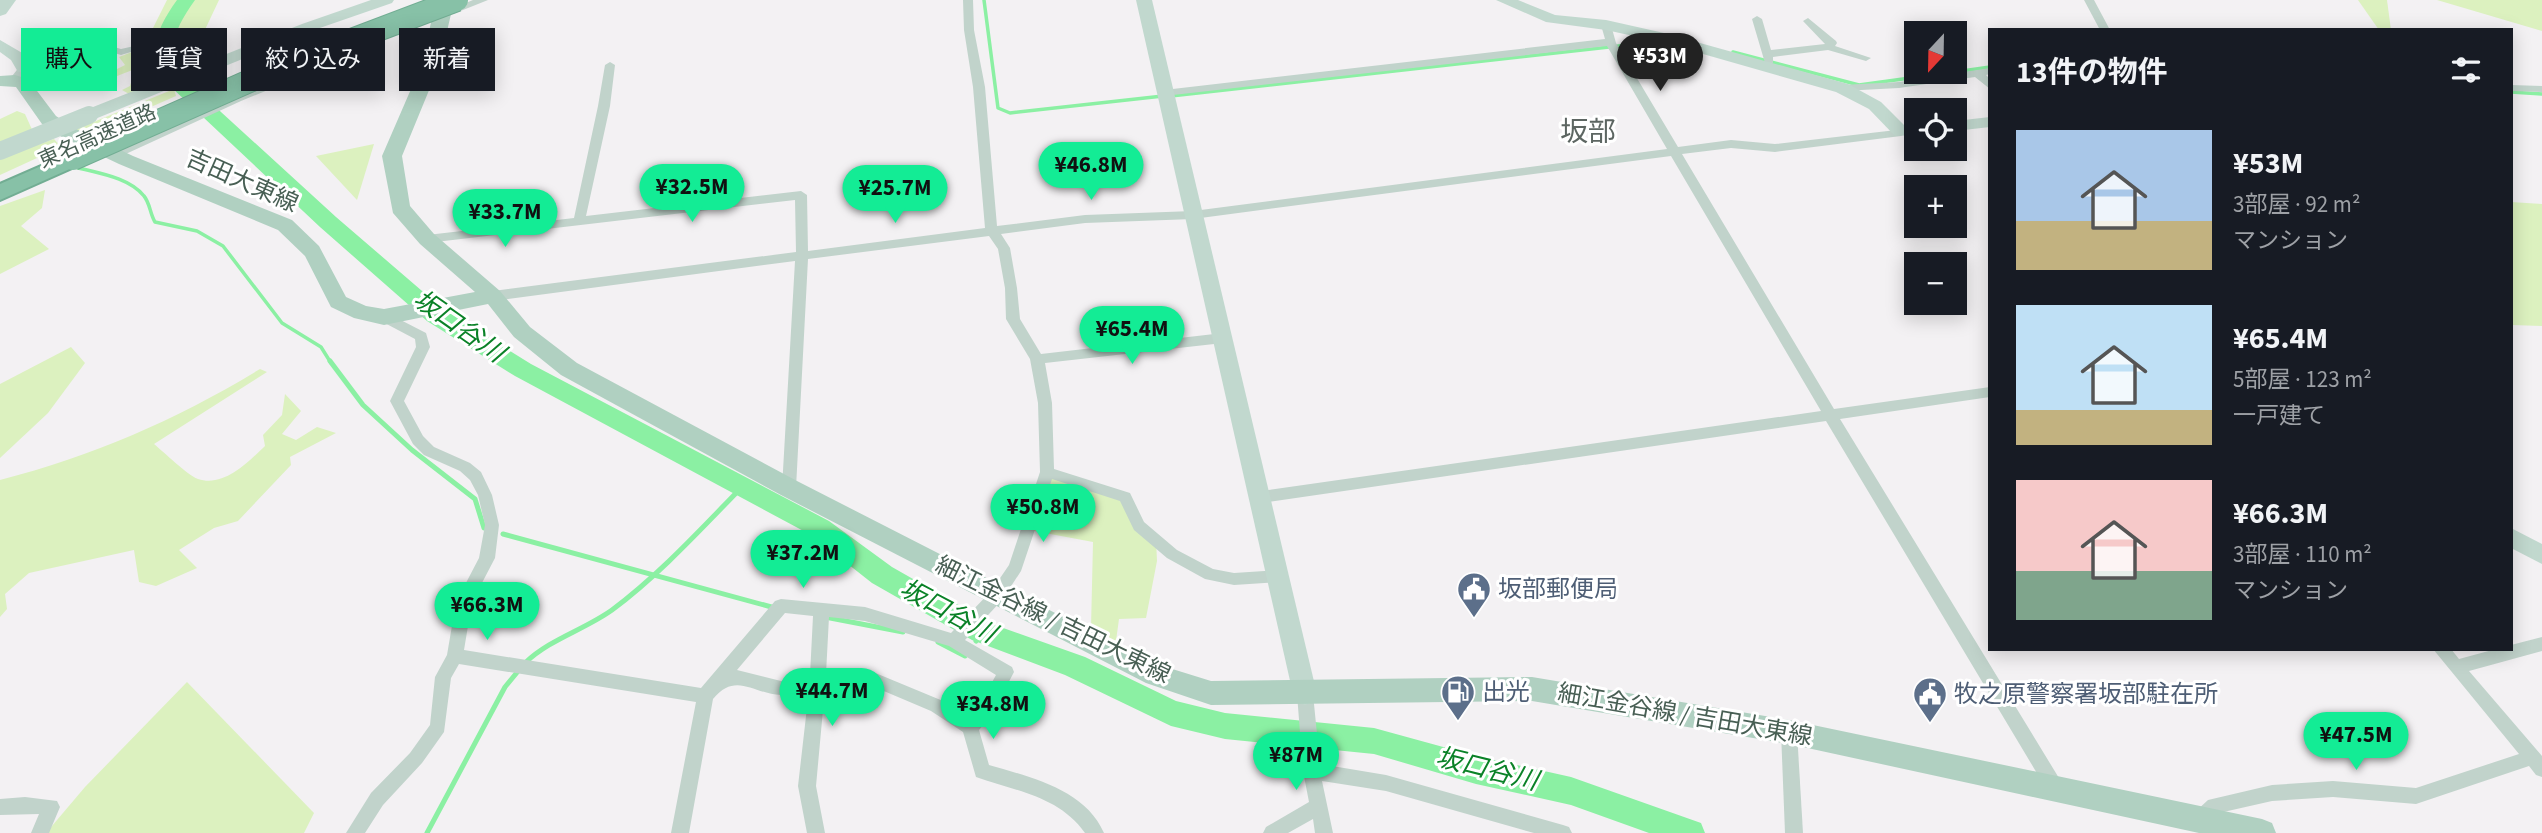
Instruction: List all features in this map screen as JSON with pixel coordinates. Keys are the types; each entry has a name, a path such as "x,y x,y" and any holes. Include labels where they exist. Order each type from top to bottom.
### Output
{"highway":[{"name":"東名高速道路","path":"0,181 288,64 442,5"},
{"name":"東名高速道路","path":"0,193 65,156"}],"main road":[{"name":"細江金谷線 / 吉田大東線","path":"442,5 430,66 391,156 400,208 484,298 569,369 993,598 1146,671 1211,693 1306,694 1532,689 1789,732 2262,833"},
{"name":"吉田大東線","path":"13,76 22,83 49,120 67,132 285,225 302,237 319,257 338,302 362,313 390,317 484,298"}],"street":[{"path":"0,11 9,0"},
{"path":"0,151 307,27 386,0"},
{"path":"111,153 442,5 483,0"},
{"path":"954,641 1016,568 1047,472 1045,403 1038,359 1013,319 1004,248 991,230 979,86 969,30 968,0"},
{"path":"1144,0 1306,694 1312,771 1324,833"},
{"path":"1504,0 1552,19 1606,25 1769,61 1859,93 1904,127"},
{"path":"2089,0 2104,28"},
{"path":"1757,19 1769,61"},
{"path":"1808,20 1832,43 1828,47"},
{"path":"1606,25 1612,45 1830,415 2056,789"},
{"path":"1165,96 1612,45"},
{"path":"0,46 18,57 13,76 61,63 95,48 104,47 121,52 131,50"},
{"path":"1769,61 1828,47 1866,58"},
{"path":"579,222 610,65"},
{"path":"1842,88 1899,85 1984,71"},
{"path":"2513,88 2542,89"},
{"path":"111,153 233,98"},
{"path":"1967,125 1988,122"},
{"path":"484,298 991,230 1085,219 1193,215 1731,144 1775,148 1904,132"},
{"path":"427,239 801,195 802,254 789,488"},
{"path":"355,833 377,799 416,758 438,727 443,677 455,656 464,602 487,558 492,525 485,495 476,476 465,467 429,451 418,440 397,401 423,347 421,336 390,317"},
{"path":"1038,359 1223,338"},
{"path":"1262,497 1988,392"},
{"path":"1047,472 1125,497 1139,526 1172,554 1210,575 1234,579 1280,576"},
{"path":"2513,538 2542,555"},
{"path":"680,833 710,690 777,612 865,614 954,641 1006,672 985,711 970,728"},
{"path":"816,833 807,786 818,681 821,615"},
{"path":"2456,667 2542,644"},
{"path":"2215,825 2214,806 2272,793 2333,789 2416,796 2537,763 2443,651"},
{"path":"455,656 710,690 738,677 781,688 818,681 873,679 937,706 970,728 982,771 1038,788 1063,799 1095,833"},
{"path":"1789,732 1794,833"},
{"path":"1312,771 1386,783 1563,833"},
{"path":"0,807 51,807 40,833"},
{"path":"1272,833 1317,807"}],"green space":[{"path":"167,0 219,0 206,28 153,28"},
{"path":"2358,0 2387,0 2391,28 2378,28"},
{"path":"2437,0 2542,0 2542,31"},
{"path":"131,52 131,71 117,76 117,69 125,65 119,57"},
{"path":"131,83 131,91 141,91 131,95 122,90"},
{"path":"175,91 176,96 80,138 74,130"},
{"path":"17,111 25,114 34,134 0,148 0,119"},
{"path":"54,139 61,147 0,175 0,158"},
{"path":"374,144 357,200 316,156"},
{"path":"45,190 42,208 21,226 49,249 0,274 0,206"},
{"path":"2513,202 2542,204 2542,326 2513,325"},
{"path":"71,347 85,363 48,413 0,458 0,384"},
{"path":"260,369 267,372 154,444 198,479 217,480 244,465 265,446 263,435 282,415 285,394 301,411 282,434 296,440 317,427 336,433 290,457 291,465 238,521 214,528 179,550 197,568 156,586 139,582 134,550 29,573 5,594 7,609 0,617 0,480 69,459 134,434 166,420"},
{"path":"1049,476 1125,497 1156,539 1157,561 1146,618 1119,619 1116,641 1091,628 1093,542 1029,530"},
{"path":"187,682 314,813 304,833 46,833 85,787"}],"waterway":[{"name":"坂口谷川","path":"186,0 171,22 165,40 167,59 178,83 328,222 435,315 523,370 820,528 882,575 982,632 1075,666 1171,713 1225,726 1374,741 1476,770 1571,791 1690,833"},
{"path":"984,0 998,108 1010,113 1163,96"},
{"path":"1171,96 1663,41"},
{"path":"1733,52 1859,85 1904,79"},
{"path":"1967,70 1988,67"},
{"path":"2513,92 2542,94"},
{"path":"75,167 130,184 146,199 155,222 197,231 223,246 282,323 321,347 331,363"},
{"path":"330,361 363,405 412,450 475,499 484,528"},
{"path":"654,575 741,488"},
{"path":"503,534 654,575"},
{"path":"525,663 545,647 612,610 654,575"},
{"path":"654,575 775,608"},
{"path":"825,617 903,632"},
{"path":"976,641 982,632"},
{"path":"938,642 965,656"},
{"path":"427,833 505,687 519,670"}],"place":[{"name":"坂部郵便局","path":"1474,619"},
{"name":"出光","path":"1458,722"},
{"name":"牧之原警察署坂部駐在所","path":"1930,724"}],"district":[{"name":"坂部","path":"1588,132"}]}
